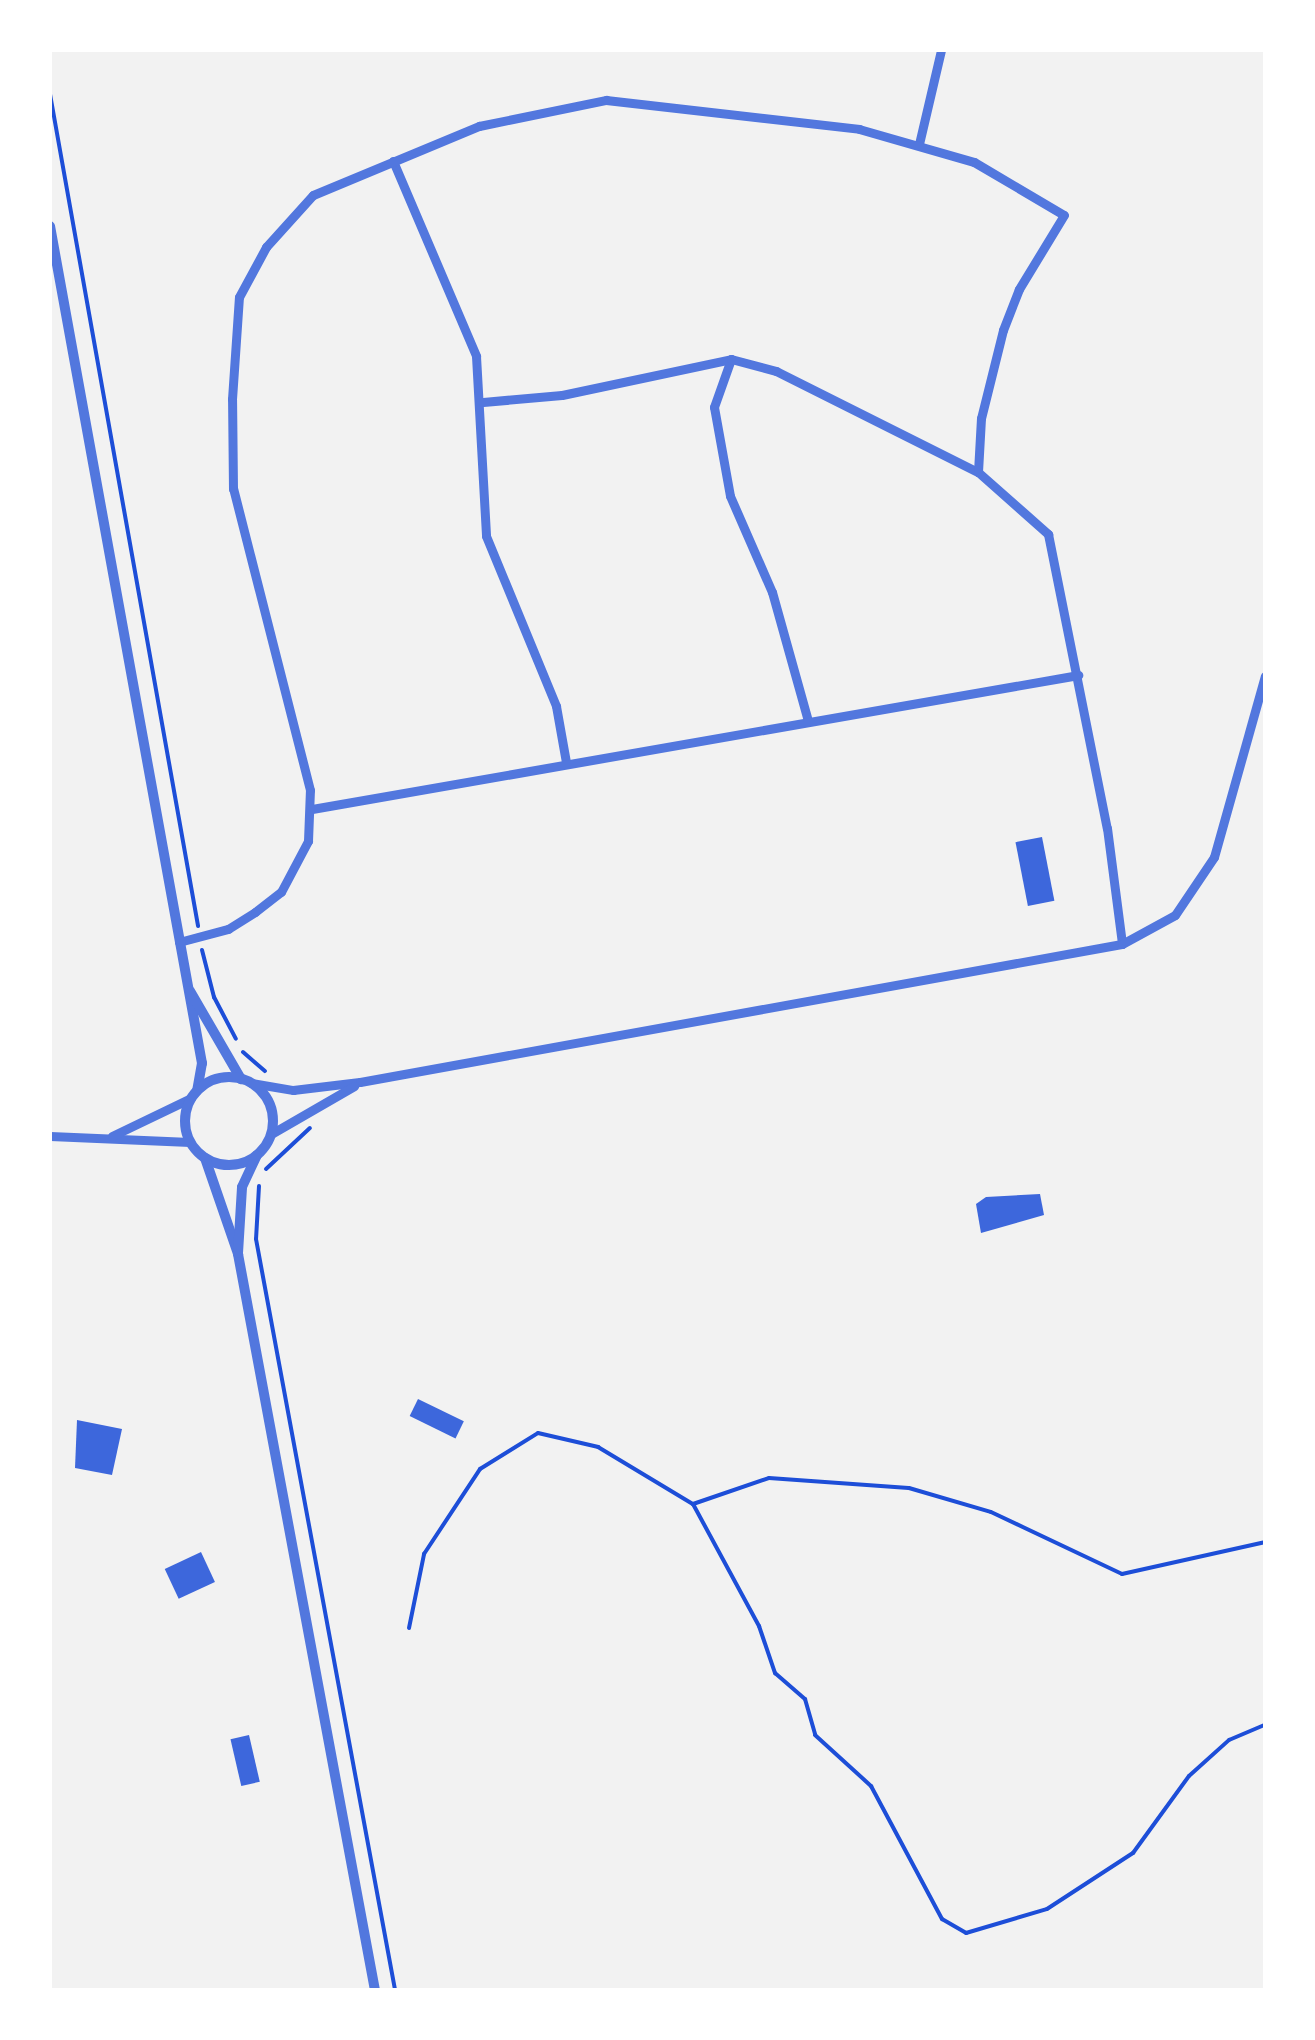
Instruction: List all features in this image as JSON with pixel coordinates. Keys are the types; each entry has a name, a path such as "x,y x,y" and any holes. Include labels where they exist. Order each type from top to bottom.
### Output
{"street":[{"path":"919,144 941,50"},
{"path":"180,942 228,929 281,892 308,841 312,810 234,489 239,296 288,220 314,195 510,116 606,100 859,129 974,162 1064,215 1018,288 1003,330 981,418 978,472"},
{"path":"394,161 471,341 483,402 486,536 549,687 566,762"},
{"path":"50,226 202,1063 184,1120 190,1142 205,1158 238,1254 375,1990"},
{"path":"483,402 562,395 731,360 776,371 978,472 1048,534 1078,675 1122,944"},
{"path":"731,360 714,407 730,496 772,592 808,721"},
{"path":"312,810 566,762 1078,675"},
{"path":"112,1136 194,1095 215,1079 294,1090 360,1082 1122,944 1174,915 1214,856 1265,676"},
{"path":"189,990 246,1081 272,1111 271,1134"},
{"path":"238,1254 242,1187 271,1134 360,1082"},
{"path":"50,1136 190,1142"},
{"path":"205,1158 232,1165 257,1155"}],"path":[{"path":"408,1628 424,1554 480,1469 512,1444 538,1434 598,1447 694,1504 716,1556 760,1626 776,1673 805,1699 815,1734 872,1786 942,1920 966,1932 1047,1909 1133,1853 1189,1776 1229,1740 1265,1725"},
{"path":"694,1504 770,1478 910,1488 991,1512 1122,1574 1265,1542"}],"building":[{"path":"1042,837 1054,901 1028,906 1015,842"},
{"path":"1040,1194 1044,1215 981,1233 976,1204 986,1197"},
{"path":"418,1399 464,1421 456,1438 410,1416"},
{"path":"77,1420 122,1429 112,1475 75,1468"},
{"path":"201,1552 215,1582 179,1599 165,1569"},
{"path":"249,1735 260,1782 241,1786 230,1739"}]}
